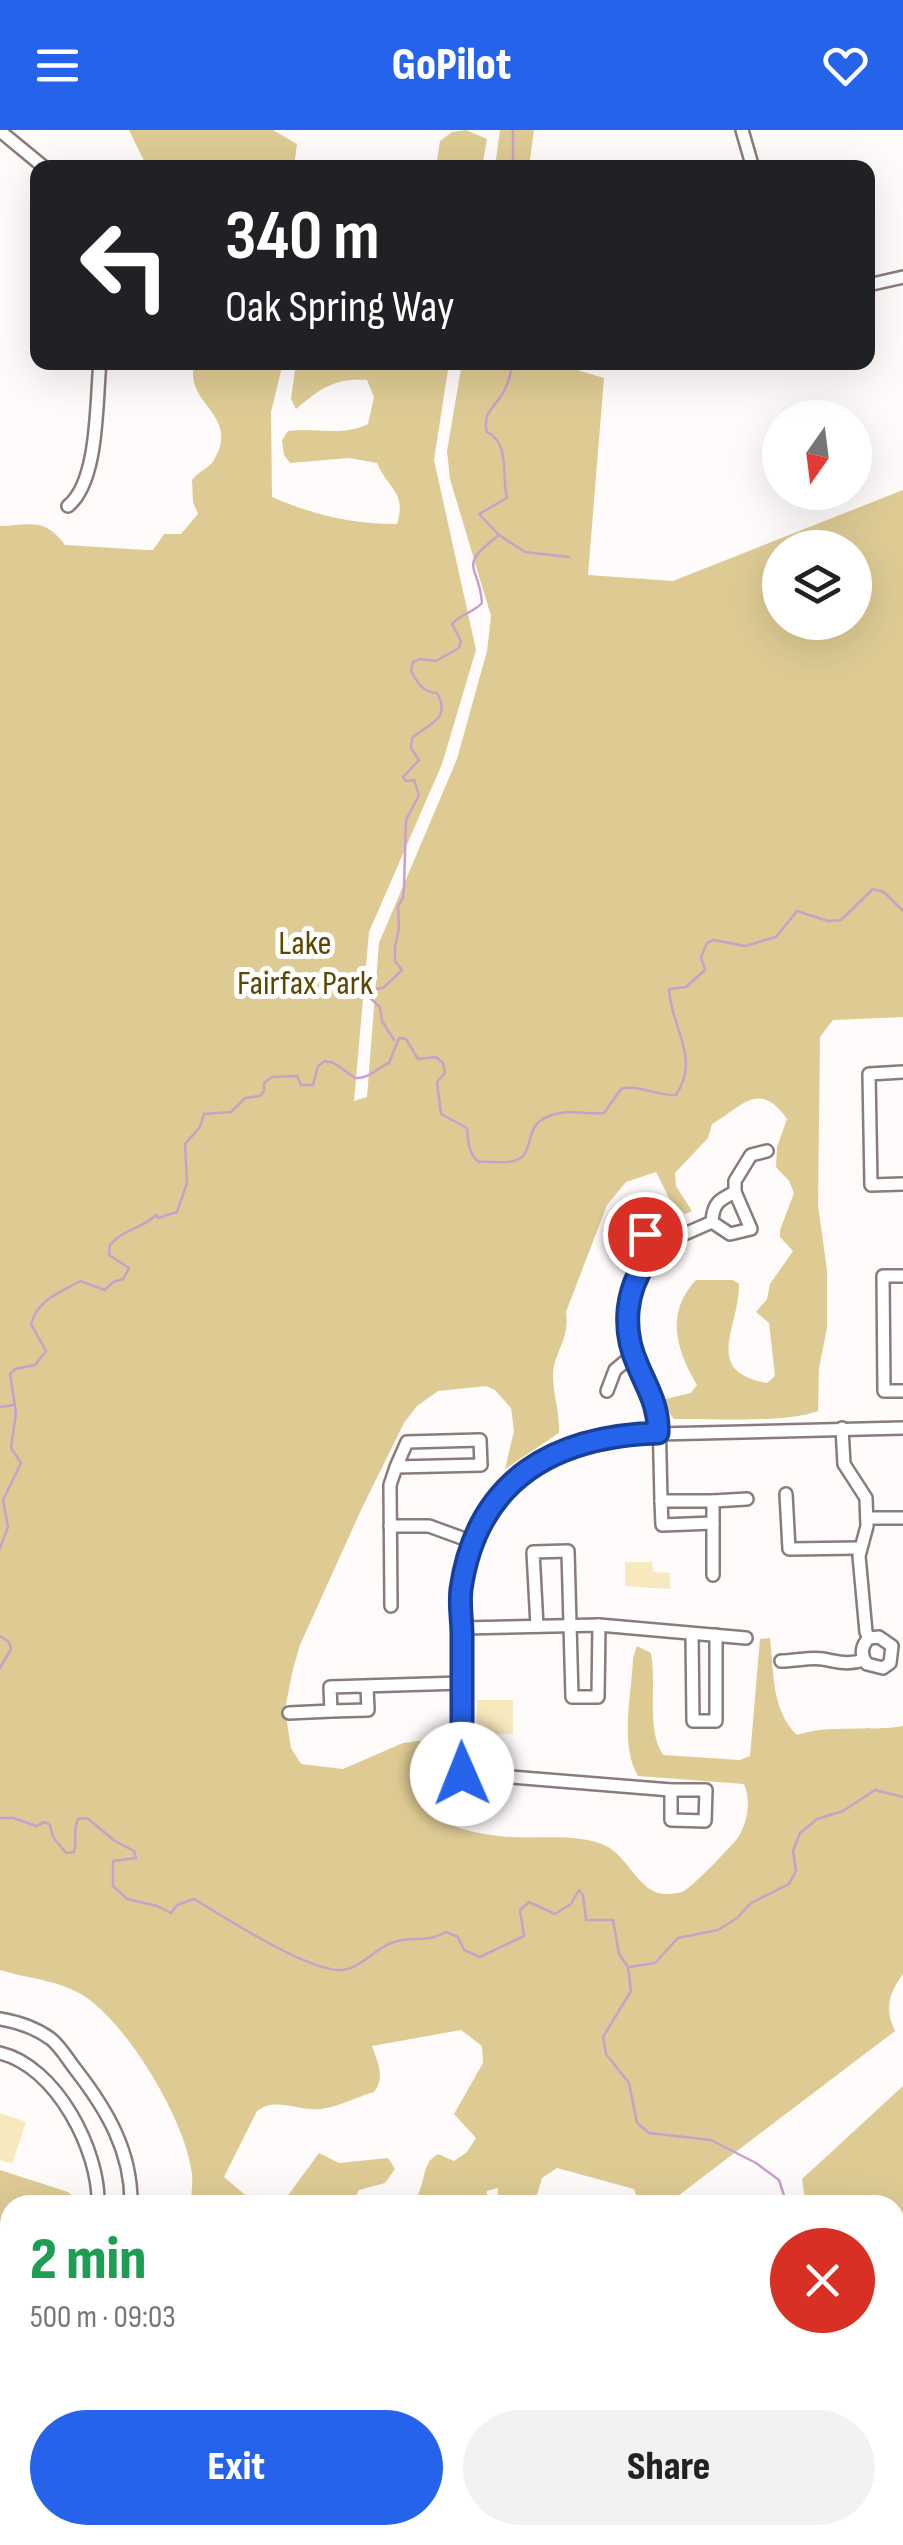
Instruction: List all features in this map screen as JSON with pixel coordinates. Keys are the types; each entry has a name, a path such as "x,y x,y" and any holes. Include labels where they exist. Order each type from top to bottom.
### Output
{"street":[{"path":"742,130 751,160"},
{"path":"0,131 35,160"},
{"path":"875,283 903,277"},
{"path":"68,506 76,499 88,473 99,370"},
{"path":"903,1072 869,1074 871,1185 903,1184"},
{"path":"712,1222 730,1234 751,1229 735,1192 735,1181 750,1156 767,1150"},
{"path":"712,1222 718,1200 735,1192"},
{"path":"712,1222 658,1246 639,1270 628,1300 627,1339 659,1415 662,1525 713,1523"},
{"path":"650,1256 644,1243 652,1226 667,1226 680,1236"},
{"path":"903,1276 884,1276 884,1391 903,1391"},
{"path":"607,1390 615,1370 634,1355"},
{"path":"842,1428 844,1464 866,1498 867,1518 860,1548 869,1638"},
{"path":"452,1806 459,1797 462,1774 461,1590 473,1542 503,1494 544,1459 598,1438 658,1433 903,1428"},
{"path":"391,1606 390,1485 396,1467 407,1442 480,1440 481,1464 396,1467"},
{"path":"786,1494 789,1548 860,1548"},
{"path":"661,1501 747,1500"},
{"path":"713,1574 714,1502"},
{"path":"867,1518 903,1518"},
{"path":"390,1526 429,1526 473,1542"},
{"path":"537,1626 533,1552 568,1552 572,1697 598,1697 598,1625"},
{"path":"462,1628 598,1625 746,1638"},
{"path":"692,1634 693,1721 716,1721 716,1635"},
{"path":"869,1638 886,1640 898,1656 883,1668 875,1668 864,1660 862,1650 869,1638"},
{"path":"781,1662 864,1660"},
{"path":"331,1711 330,1687 461,1683"},
{"path":"289,1713 368,1710 367,1688"},
{"path":"462,1774 671,1790"},
{"path":"0,2019 27,2026 50,2039 108,2112 130,2177 131,2195"},
{"path":"0,2053 37,2073 71,2115 89,2149 97,2195"}],"shaded area":[{"path":"625,1562 652,1562 653,1572 670,1573 670,1589 625,1586"},
{"path":"477,1700 513,1700 513,1734 476,1734"},
{"path":"0,2113 26,2122 12,2164 0,2160"}],"green space":[{"path":"129,130 273,130 297,144 295,160 144,160"},
{"path":"466,130 487,139 483,160 437,160 440,141 452,132"},
{"path":"500,130 534,130 530,160 496,160"},
{"name":"Lake Fairfax Park","path":"194,370 281,370 271,412 272,497 333,517 397,524 398,497 377,463 349,458 290,463 284,455 282,440 288,431 348,430 368,424 374,397 367,380 346,381 321,390 296,409 291,399 295,370 448,370 434,460 476,650 442,764 369,932 354,1101 367,1097 379,943 457,759 487,651 491,616 450,479 447,451 461,370 577,370 604,378 588,575 673,581 762,546 762,640 872,640 872,530 802,530 852,510 872,510 872,502 903,490 903,1017 833,1020 820,1037 818,1205 827,1270 827,1328 819,1368 818,1411 767,1419 674,1419 666,1408 665,1399 691,1393 697,1385 677,1332 680,1305 696,1280 733,1280 739,1284 729,1358 735,1369 747,1377 767,1383 775,1376 769,1323 756,1312 793,1251 780,1237 780,1230 794,1193 776,1167 777,1147 787,1119 768,1101 750,1100 712,1124 708,1138 675,1173 676,1186 692,1211 685,1214 669,1198 656,1172 626,1182 607,1205 566,1312 566,1331 554,1368 559,1433 505,1469 514,1431 511,1408 486,1386 438,1391 417,1406 404,1423 300,1645 285,1709 291,1748 301,1764 343,1769 403,1743 434,1739 446,1751 445,1771 431,1805 437,1820 493,1835 593,1841 613,1850 649,1889 669,1894 689,1888 736,1840 748,1803 744,1784 638,1776 628,1734 637,1646 651,1653 653,1720 663,1755 740,1760 750,1756 760,1639 770,1638 778,1702 797,1735 903,1726 903,1974 891,1995 889,2008 895,2031 679,2195 636,2195 634,2189 557,2168 542,2178 537,2195 498,2195 498,2188 487,2191 487,2195 418,2195 432,2159 438,2154 454,2161 467,2152 476,2138 454,2114 483,2063 482,2046 461,2030 372,2046 380,2075 374,2092 327,2108 277,2104 263,2107 257,2111 224,2177 245,2195 191,2195 192,2174 179,2129 153,2078 121,2031 77,1992 0,1970 0,526 43,526 65,545 146,550 153,550 164,534 181,534 198,514 192,480 213,462 221,443 221,430 202,399"},
{"path":"903,2086 903,2195 804,2195 802,2179"},
{"path":"319,2153 339,2163 388,2158 395,2169 385,2183 359,2190 357,2195 288,2195"},
{"path":"0,2170 71,2195 0,2195"}],"waterway":[{"path":"513,130 513,160"},
{"path":"498,534 479,514 507,498 502,452 495,437 487,432 486,419 503,393 511,370"},
{"path":"394,1040 382,1021 380,1007 368,996 369,990 383,988 402,970 395,961 395,947 398,906 404,887 406,820 419,795 414,780 406,781 403,777 419,760 411,748 412,738 436,720 442,709 437,693 424,689 411,671 413,662 436,661 459,648 461,641 452,624 482,603 474,560 499,535 525,552 569,557"},
{"path":"0,1548 8,1527 3,1500 21,1463 11,1448 16,1413 10,1374 15,1369 35,1365 46,1351 31,1324 34,1315 51,1298 80,1281 105,1290 123,1279 129,1268 109,1255 110,1245 156,1215 158,1218 177,1212 187,1183 185,1144 200,1127 204,1114 231,1112 245,1098 260,1096 264,1083 272,1077 297,1076 301,1085 313,1085 318,1066 325,1061 355,1078 365,1077 389,1063 399,1038 406,1039 418,1059 436,1057 443,1063 445,1073 437,1082 441,1114 467,1128 475,1159 515,1161 524,1155 536,1125 549,1116 604,1113 621,1089 676,1095 686,1068 669,989 686,987 705,970 701,957 707,943 714,940 745,946 776,937 797,911 828,921 841,920 873,889 884,892 903,911"},
{"path":"0,1407 13,1405"},
{"path":"0,1636 11,1649 0,1668"},
{"path":"629,1967 655,1963 678,1938 718,1930 751,1903 789,1884 796,1871 793,1851 800,1833 817,1819 843,1811 875,1790 903,1797"},
{"path":"0,1818 36,1826 45,1822 66,1853 74,1852 78,1819 87,1818 134,1851 136,1858 113,1861 113,1886 127,1899 171,1913 177,1905 194,1899 294,1956 334,1970 354,1967 394,1942 432,1938 446,1932 458,1937 464,1950 480,1957 524,1936 520,1910 529,1902 555,1914 571,1904 579,1890 586,1920 613,1920 619,1954 628,1967 631,1991 603,2037 606,2054 629,2083 637,2123 649,2133 711,2140 779,2180 784,2195"}],"route":[{"path":"462,1774 461,1590 473,1542 488,1513 528,1470 562,1450 616,1434 658,1433 659,1415 627,1339 628,1300 639,1270 650,1256 645,1234"}]}
